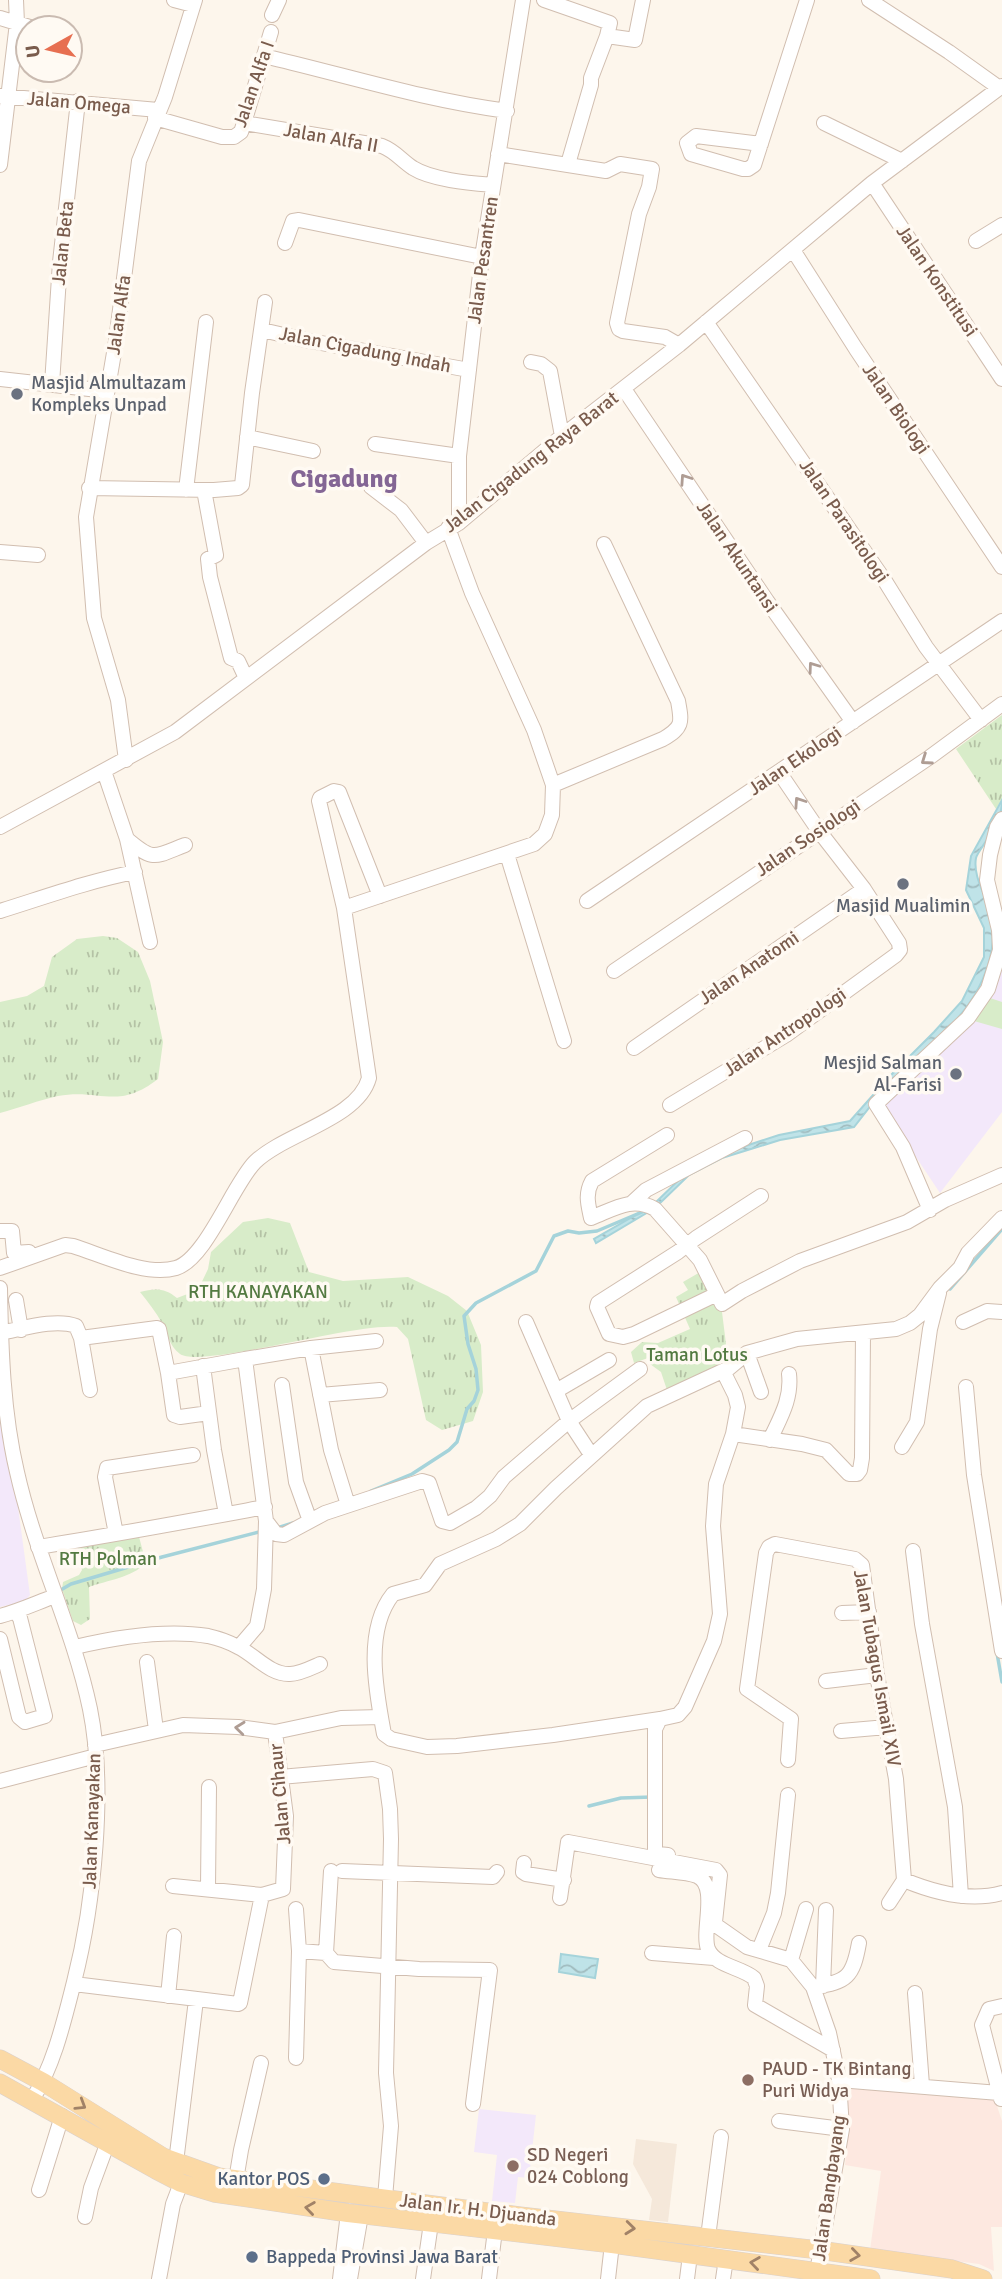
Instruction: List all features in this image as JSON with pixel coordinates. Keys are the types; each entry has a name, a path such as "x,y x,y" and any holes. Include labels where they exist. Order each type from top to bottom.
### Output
{"main road":[{"name":"Jalan Ir. H. Djuanda","path":"0,2059 43,2082 163,2157 223,2183 354,2214 495,2230 708,2237 819,2250 983,2279"},
{"name":"Jalan Ir. H. Djuanda","path":"0,2083 181,2183 223,2183 385,2198 581,2232 612,2244 868,2279"}],"street":[{"path":"174,0 194,3"},
{"path":"272,15 279,0"},
{"name":"Jalan Pesantren","path":"523,0 482,257 459,456 454,525 472,593 534,730 554,785"},
{"path":"544,0 610,23 591,78 568,164"},
{"path":"607,36 635,40 643,0"},
{"path":"761,144 696,136 687,143 691,154 748,169 754,165 761,144 807,0"},
{"path":"869,0 1000,87"},
{"name":"Jalan Alfa","path":"126,760 118,700 94,618 86,517 117,341 139,162 166,97 194,3"},
{"name":"Jalan Alfa I","path":"157,114 222,137 234,137 241,132 271,32"},
{"path":"0,165 4,96 14,40"},
{"path":"272,58 412,95 507,111"},
{"name":"Jalan Cigadung Raya Barat","path":"0,827 175,732 426,543 454,525 562,436 680,345 872,183 1000,87"},
{"name":"Jalan Omega","path":"4,96 78,101 157,114"},
{"name":"Jalan Beta","path":"52,384 60,262 78,101"},
{"path":"824,123 902,161"},
{"name":"Jalan Alfa II","path":"244,124 382,146 393,150 419,171 471,183 493,185"},
{"path":"498,154 606,171 620,164 652,169 649,187 639,214 617,323 623,331 666,337 680,345"},
{"name":"Jalan Konstitusi","path":"872,183 1002,379"},
{"path":"285,243 293,221 299,220 482,257"},
{"path":"976,241 1002,225"},
{"name":"Jalan Biologi","path":"793,250 1002,566"},
{"path":"89,488 204,490 238,488 242,485 265,302"},
{"path":"186,489 206,322"},
{"name":"Jalan Parasitologi","path":"706,322 939,664 981,720"},
{"name":"Jalan Cigadung Indah","path":"262,330 469,370"},
{"path":"531,362 546,366 550,370 562,436"},
{"path":"0,379 107,391"},
{"name":"Jalan Akuntansi","path":"624,389 767,601 853,722"},
{"path":"247,437 313,451"},
{"path":"375,443 459,456"},
{"path":"372,487 405,515 426,543"},
{"path":"204,490 216,555 208,558 210,577 231,658 238,660 246,678"},
{"path":"344,908 534,844 545,834 552,815 554,785 677,731 680,723 678,701 604,544"},
{"path":"0,552 38,555"},
{"name":"Jalan Ekologi","path":"587,901 1002,621"},
{"name":"Jalan Sosiologi","path":"614,971 930,757 1002,704"},
{"path":"104,771 127,839 150,942"},
{"path":"779,772 818,831 864,889"},
{"path":"0,1231 12,1231 13,1251 17,1254 73,1245 142,1269 179,1268 190,1260 222,1216 253,1164 287,1140 344,1110 367,1087 368,1066 344,908 320,798 334,791 339,792 380,896"},
{"path":"930,1210 903,1147 876,1104 968,1018 988,989 1000,950 999,930 987,880 990,855 997,827 1002,819"},
{"path":"127,839 152,857 185,845"},
{"path":"508,854 564,1041"},
{"path":"0,911 93,881 135,872"},
{"name":"Jalan Antropologi","path":"670,1105 786,1035 896,955 900,950 899,943 864,889"},
{"name":"Jalan Anatomi","path":"634,1048 864,889"},
{"path":"645,1205 591,1218 588,1190 592,1181 599,1176 667,1135"},
{"path":"645,1205 646,1190 745,1138"},
{"path":"645,1205 688,1245 700,1260 722,1304 742,1290 800,1261 907,1222 1002,1175"},
{"path":"717,1294 623,1337 609,1334 597,1307 598,1303 761,1196"},
{"path":"723,1371 738,1407 733,1434 716,1483 713,1526 720,1607 714,1641 685,1707 678,1715 518,1740 426,1747 387,1738 381,1717 374,1645 378,1620 394,1594 425,1585 440,1564 496,1539 520,1524 647,1406 723,1371 747,1353 797,1339 895,1329 910,1324 960,1268 968,1253 1002,1218"},
{"path":"0,1268 55,1248"},
{"name":"Jalan Kanayakan","path":"0,1288 1,1333 12,1448 19,1482 38,1548 75,1647 90,1710 96,1751 96,1810 91,1891 81,1955 43,2082 32,2100"},
{"path":"902,1447 916,1422 930,1329 940,1288"},
{"path":"16,1300 21,1330"},
{"path":"963,1322 987,1311 1002,1312"},
{"path":"526,1322 569,1421 588,1450"},
{"path":"1,1333 71,1324 76,1326 81,1338 90,1390"},
{"path":"81,1338 158,1328 174,1415 180,1417 209,1413"},
{"path":"733,1434 827,1450 849,1474 857,1474 862,1458 863,1333"},
{"path":"168,1373 311,1348 376,1341"},
{"path":"311,1348 331,1450 348,1505"},
{"path":"747,1353 761,1392"},
{"path":"239,1647 257,1626 264,1589 265,1514 245,1359"},
{"path":"556,1391 609,1360"},
{"path":"203,1366 226,1514"},
{"path":"265,1514 280,1536 348,1505 424,1481 429,1483 442,1521 450,1522 476,1508 490,1496 504,1476 569,1421 640,1369"},
{"path":"770,1440 788,1398 789,1374"},
{"path":"282,1385 296,1482 310,1521"},
{"path":"967,1387 974,1475 995,1561 1002,1651"},
{"path":"320,1395 380,1390"},
{"path":"116,1534 105,1477 107,1468 193,1455"},
{"path":"38,1548 226,1514 265,1514"},
{"name":"Jalan Tubagus Ismail XIV","path":"788,1760 789,1715 747,1689 766,1553 769,1547 775,1544 860,1562 898,1803 904,1880"},
{"path":"913,1551 922,1623 955,1807 961,1896"},
{"path":"0,1616 16,1614 20,1608 55,1596"},
{"path":"842,1614 869,1612"},
{"path":"0,1639 6,1684 22,1721 45,1716 20,1618 16,1614"},
{"path":"75,1647 158,1634 211,1637 239,1647 281,1673 292,1674 320,1664"},
{"path":"147,1662 156,1730"},
{"path":"826,1681 877,1675"},
{"path":"275,1732 341,1718 381,1717"},
{"path":"660,1719 655,1729 654,1752 656,1852 710,1863 720,1875 716,1924 739,1942 759,1950 791,1960 806,1909"},
{"name":"Jalan Cihaur","path":"0,1781 156,1730 183,1725 239,1727 275,1732 286,1816 283,1889 262,1895"},
{"path":"841,1731 887,1727"},
{"path":"280,1777 373,1769 385,1773 390,1810 386,2073 391,2126 385,2198"},
{"path":"208,1888 209,1787"},
{"path":"759,1950 774,1913 778,1893 788,1795"},
{"path":"560,1898 564,1880 563,1841 716,1870"},
{"path":"524,1863 523,1870 526,1874 564,1880"},
{"path":"659,1870 699,1877 706,1884 708,1948 714,1958"},
{"path":"326,1953 336,1871 493,1877 497,1872"},
{"path":"889,1903 904,1880 940,1894 983,1897 1002,1893"},
{"path":"74,1983 234,2005 240,2003 262,1895 173,1886"},
{"path":"296,1909 299,1951 296,2058"},
{"path":"826,1910 818,1986 840,1983 846,1979 856,1963 859,1944"},
{"path":"168,1996 174,1936"},
{"path":"299,1951 326,1953 334,1962 442,1970 490,1970 473,2104"},
{"path":"652,1953 714,1958 754,1978 757,1986 755,2006 833,2050"},
{"name":"Jalan Bangbayang","path":"791,1960 818,1986 839,2080 842,2129 817,2272"},
{"path":"915,1993 922,2085"},
{"path":"176,2162 196,2000"},
{"path":"839,2080 922,2085 1001,2097 982,2025 989,2009 1002,2006"},
{"path":"223,2183 241,2150 261,2063"},
{"path":"40,2190 62,2116"},
{"path":"779,2121 842,2129"},
{"path":"708,2237 721,2137"},
{"path":"85,2217 91,2188 108,2142"},
{"path":"159,2279 173,2204 181,2183"},
{"path":"340,2279 354,2214"},
{"path":"350,2279 354,2214"},
{"path":"423,2279 431,2223"},
{"path":"489,2279 495,2230"},
{"path":"608,2279 612,2244"},
{"path":"687,2279 690,2255"},
{"path":"723,2279 726,2259"}],"shaded area":[{"path":"1002,952 1002,1112 940,1193 882,1106 956,1037"},
{"path":"0,1376 30,1595 25,1601 0,1607"},
{"path":"840,2082 993,2094 1002,2121 1002,2227 991,2227 994,2271 979,2264 870,2250 881,2171 845,2165 848,2136"},
{"name":"SD Negeri 024 Coblong","path":"479,2109 536,2115 529,2178 518,2177 515,2203 492,2201 497,2155 474,2152"},
{"path":"636,2139 677,2144 668,2222 649,2220 652,2199 633,2164"}],"green space":[{"path":"1002,715 1002,800 996,809 956,749"},
{"path":"103,936 117,938 138,952 150,981 163,1042 158,1079 131,1094 58,1096 0,1113 0,1002 27,996 44,986 52,957 77,939"},
{"path":"990,998 1002,1002 1002,1029 974,1021"},
{"name":"RTH KANAYAKAN","path":"268,1218 290,1223 309,1272 343,1281 408,1277 448,1296 467,1311 481,1345 483,1392 473,1421 442,1430 426,1420 408,1339 397,1327 348,1331 217,1355 194,1357 176,1351 160,1319 140,1292 160,1290 177,1298 198,1290 208,1269 211,1252 243,1222"},
{"name":"Taman Lotus","path":"702,1271 721,1304 729,1368 667,1390 661,1372 650,1364 648,1358 634,1363 631,1352 642,1342 658,1343 690,1329 676,1297 688,1290 683,1282"},
{"name":"RTH Polman","path":"138,1533 146,1563 126,1575 89,1587 90,1619 81,1625 73,1621 62,1589 63,1582 79,1575 82,1570 77,1555 78,1547"}],"water":[{"path":"1002,800 999,818 977,855 975,864 992,920 993,935 988,966 975,994 957,1019 876,1099 854,1127 780,1140 722,1158 689,1175 655,1208 596,1243 594,1239 653,1205 688,1171 721,1154 779,1135 850,1121 934,1032 962,1001 984,957 984,928 966,890 971,856"},
{"path":"561,1954 598,1959 595,1978 559,1972"}],"waterway":[{"path":"371,1491 412,1474 457,1442 467,1409 478,1390 464,1316 476,1303 536,1271 554,1236 568,1231 597,1231 642,1212"},
{"path":"950,1289 1002,1229"},
{"path":"277,1528 293,1523"},
{"path":"59,1591 71,1584 162,1557 263,1531"},
{"path":"997,1653 1002,1682"},
{"path":"589,1806 621,1798 652,1797"}],"place":[{"name":"Masjid Almultazam Kompleks Unpad","path":"17,394"},
{"name":"Masjid Mualimin","path":"903,884"},
{"name":"Mesjid Salman Al-Farisi","path":"956,1074"},
{"name":"PAUD - TK Bintang Puri Widya","path":"748,2080"},
{"name":"SD Negeri 024 Coblong","path":"513,2166"},
{"name":"Kantor POS","path":"324,2179"},
{"name":"Bappeda Provinsi Jawa Barat","path":"252,2257"}],"district":[{"name":"Cigadung","path":"344,479"}]}
